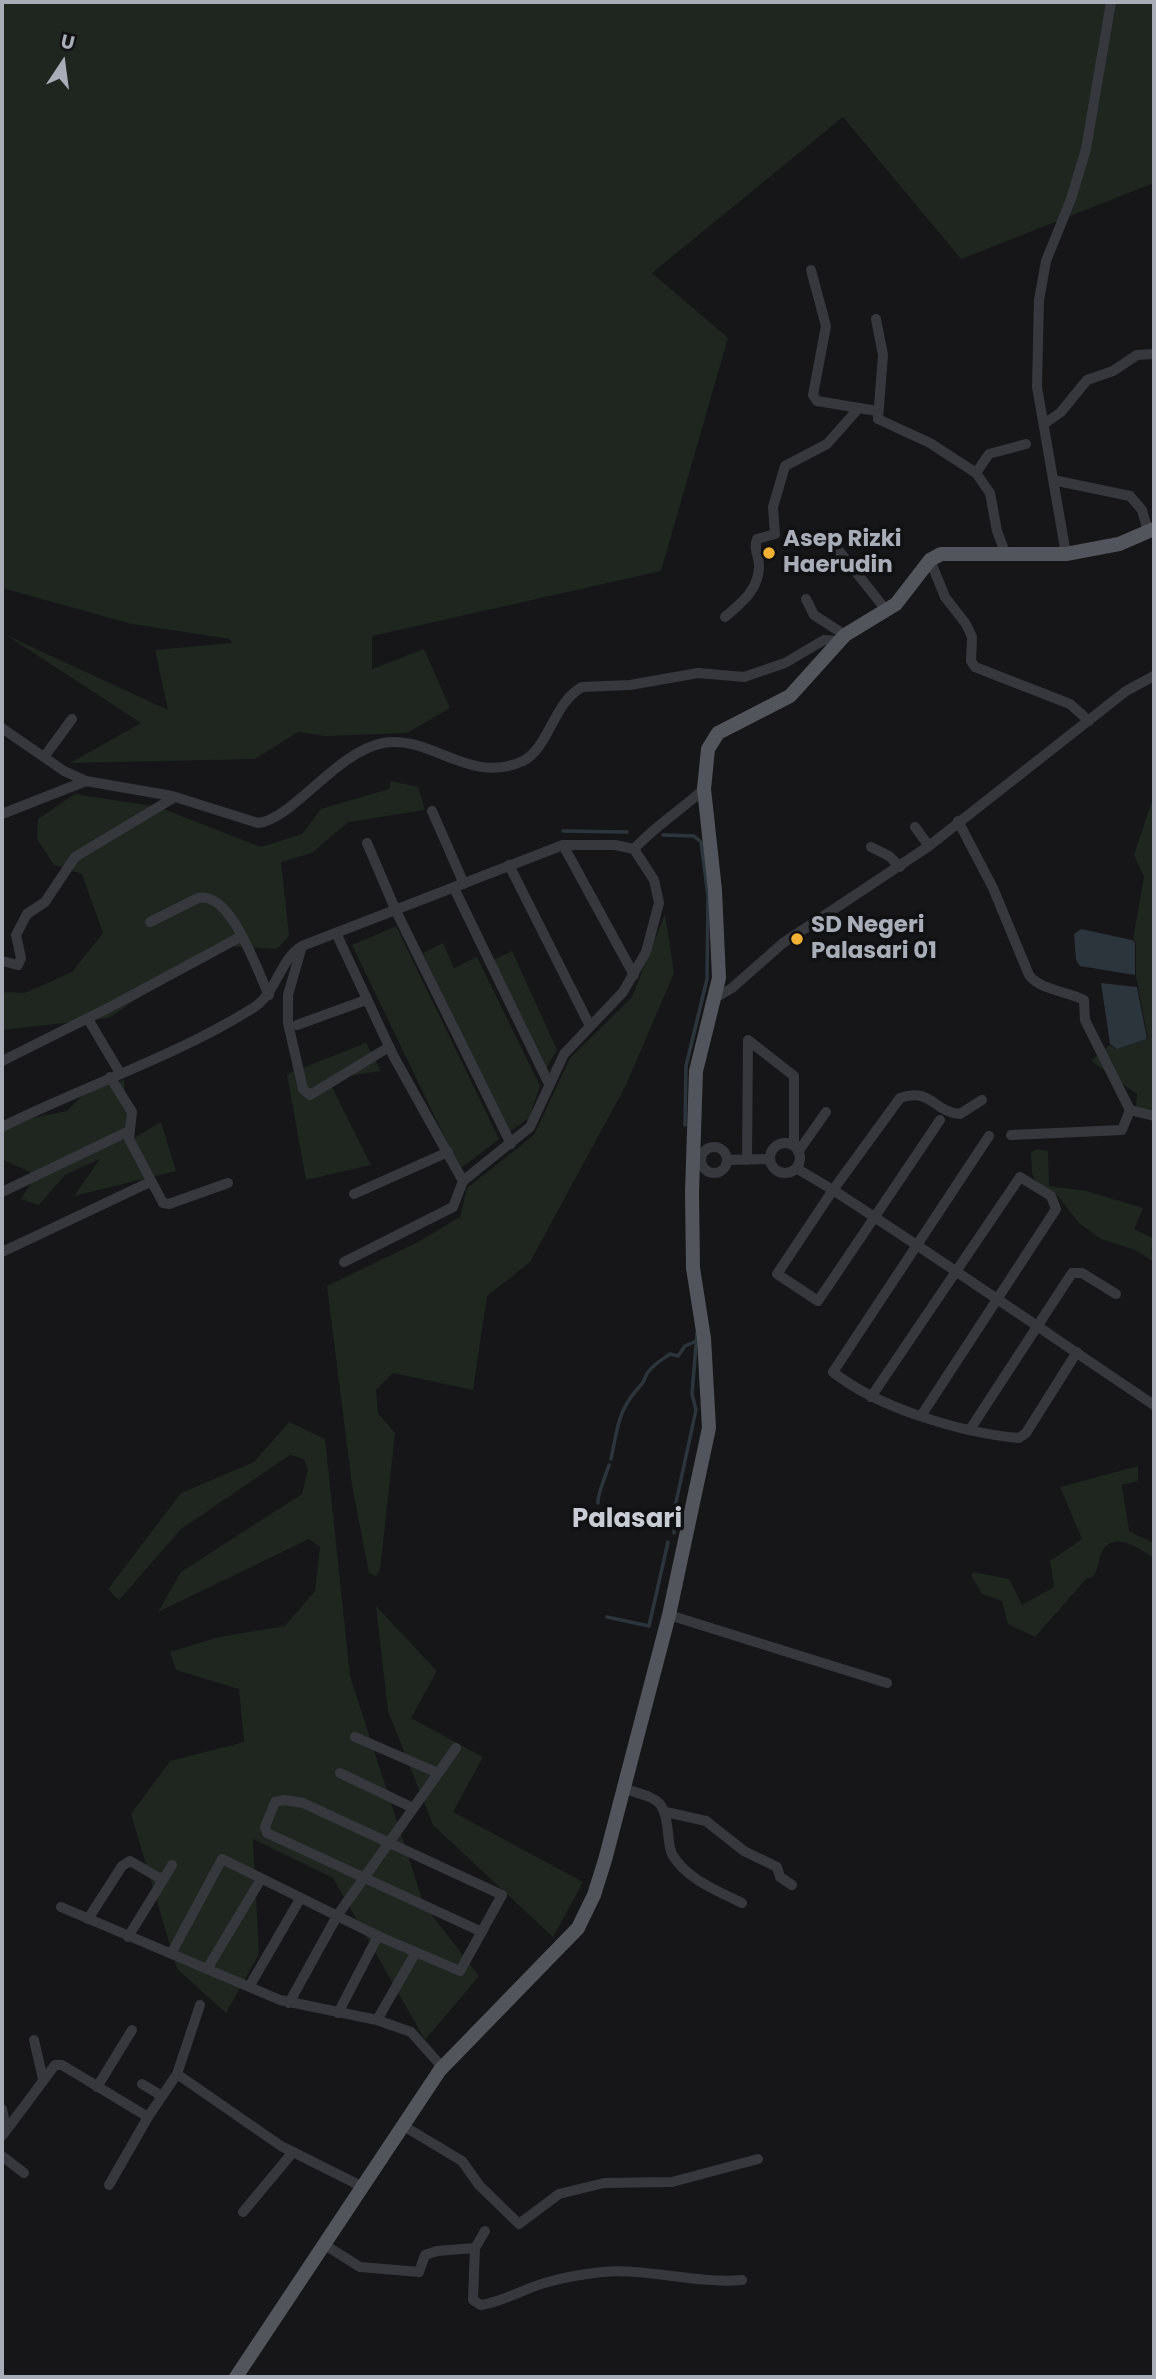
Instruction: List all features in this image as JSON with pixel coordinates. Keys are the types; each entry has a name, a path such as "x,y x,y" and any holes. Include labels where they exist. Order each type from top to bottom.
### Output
{"main road":[{"path":"236,2377 443,2067 578,1928 594,1895 625,1789 669,1615 709,1427 704,1338 693,1268 698,1159 696,1071 701,1041 715,998 719,960 704,789 708,749 718,733 790,696 843,638 887,610 909,589 930,560 940,554 1066,554 1119,544 1151,530"}],"street":[{"path":"1066,554 1037,387 1041,286 1046,261 1071,199 1086,149 1111,2"},
{"path":"811,270 826,326 813,395 817,401 877,411"},
{"path":"876,318 883,355 877,411 881,423 930,443 976,473 990,493 997,531 1006,555"},
{"path":"1044,424 1061,412 1087,380 1113,371 1137,355 1154,354"},
{"path":"725,617 750,595 759,566 754,548 757,539 775,534 773,507 785,466 827,444 858,409"},
{"path":"976,473 989,454 1026,444"},
{"path":"1053,480 1130,496 1142,510 1151,530"},
{"path":"835,547 887,610"},
{"path":"930,560 945,597 966,624 972,637 971,661 975,667 1070,704 1089,721"},
{"path":"806,598 814,615 843,638"},
{"path":"2,728 64,771 86,781 176,797 246,821 267,822 332,770 372,746 385,743 412,744 475,767 522,762 533,754 562,705 582,687 630,685 698,673 744,677 785,663 824,640 843,638"},
{"path":"715,998 732,988 783,943 929,846 1126,691 1154,676"},
{"path":"44,757 72,719"},
{"path":"2,814 86,781"},
{"path":"634,849 656,826 683,809 704,789"},
{"path":"2,961 18,965 21,958 16,935 27,914 45,902 75,857 176,797"},
{"path":"432,811 459,886 549,1084"},
{"path":"958,821 992,888 1029,975 1034,982 1071,993 1084,1000 1085,1020 1130,1110 1122,1130 1011,1135"},
{"path":"915,827 929,846"},
{"path":"368,843 396,911 511,1144"},
{"path":"563,845 634,975"},
{"path":"2,1127 254,1008 269,995 291,955 302,946 337,935 563,845 615,845 634,849 654,880 659,904 646,952 623,992 564,1054 530,1127 463,1181 453,1207 344,1262"},
{"path":"871,848 889,856 900,867"},
{"path":"509,865 590,1026"},
{"path":"150,922 206,896 225,908 242,936 269,995"},
{"path":"337,935 389,1046 463,1181"},
{"path":"2,1061 88,1019 242,936"},
{"path":"302,946 288,995 288,1023 303,1089 310,1095 389,1046"},
{"path":"297,1025 366,1000"},
{"path":"88,1019 132,1112 127,1132 161,1200 168,1204 228,1183"},
{"path":"747,1160 748,1040 794,1076 796,1148 800,1159 796,1168 788,1173 778,1171 769,1159"},
{"path":"940,1120 818,1301 777,1274 832,1190 900,1098 911,1094 923,1095 946,1111 960,1114 982,1100"},
{"path":"1130,1110 1154,1116"},
{"path":"796,1148 826,1112"},
{"path":"2,1192 127,1132"},
{"path":"989,1136 833,1369 841,1378 872,1397 921,1416 1019,1438 1026,1433 1077,1352"},
{"path":"769,1159 771,1151 779,1144 796,1148"},
{"path":"717,1148 724,1152 727,1160 721,1171 713,1173 703,1167 698,1159 708,1149 717,1148"},
{"path":"354,1194 447,1152"},
{"path":"727,1160 769,1159"},
{"path":"796,1168 915,1243 1154,1405"},
{"path":"872,1397 1020,1177 1051,1196 1056,1209 921,1416"},
{"path":"2,1252 150,1182"},
{"path":"971,1428 1072,1273 1082,1273 1115,1294"},
{"path":"669,1615 887,1683"},
{"path":"355,1737 438,1773"},
{"path":"289,2003 337,1916 457,1748"},
{"path":"340,1773 413,1808"},
{"path":"625,1789 658,1800 666,1812 669,1845 675,1858 709,1887 742,1902"},
{"path":"172,1952 222,1859 378,1936 460,1971 482,1932 502,1895 303,1803 284,1800 275,1802 265,1827 267,1833 482,1932"},
{"path":"666,1812 713,1824 744,1851 777,1867 780,1877 792,1885"},
{"path":"88,1919 122,1866 130,1861 163,1880"},
{"path":"128,1937 172,1865"},
{"path":"207,1969 261,1880"},
{"path":"248,1987 300,1899"},
{"path":"61,1907 289,2003 377,2020 411,2032 443,2067"},
{"path":"338,2013 378,1936"},
{"path":"377,2020 416,1952"},
{"path":"108,2185 177,2074 200,2005"},
{"path":"97,2087 132,2030"},
{"path":"34,2040 43,2079"},
{"path":"4,2132 52,2067 59,2064 148,2117"},
{"path":"177,2074 293,2152 363,2187"},
{"path":"142,2084 162,2096"},
{"path":"2,2109 4,2132"},
{"path":"402,2125 462,2161 479,2185 519,2224 542,2204 559,2194 604,2183 672,2182 758,2159"},
{"path":"243,2211 293,2152"},
{"path":"2,2156 24,2173"},
{"path":"485,2231 475,2248 473,2300 481,2305 526,2292 546,2282 600,2272 670,2275 724,2282 743,2280"},
{"path":"325,2245 360,2267 419,2272 425,2255 437,2251 475,2248"}],"shaded area":[{"path":"2,2 1154,2 1154,183 961,259 843,117 652,273 728,338 661,571 372,636 372,669 424,649 450,708 407,733 325,736 298,732 255,759 70,763 141,723 6,635 168,710 155,650 232,643 230,639 132,624 2,588"},
{"path":"391,781 418,787 425,810 348,822 312,853 281,862 289,936 277,949 225,946 177,971 109,1018 2,1030 2,992 25,993 72,972 103,933 82,874 54,865 37,839 38,819 75,794 158,807 261,847 302,834 321,809 389,789"},
{"path":"1154,795 1154,1118 1135,1117 1137,1094 1091,1061 1109,1045 1117,1049 1148,1039 1136,976 1136,943 1133,939 1144,877 1134,855"},
{"path":"665,914 674,973 626,1085 530,1262 487,1296 473,1390 393,1373 376,1390 378,1413 395,1433 380,1570 376,1576 369,1573 352,1485 327,1286 418,1242 460,1217 467,1188 534,1135 570,1058 632,997"},
{"path":"396,926 499,1139 460,1169 352,945"},
{"path":"1081,929 1132,940 1135,943 1135,975 1080,966 1076,960 1074,934"},
{"path":"443,943 454,968 477,957 540,1086 529,1118 508,1133 423,953"},
{"path":"512,951 557,1050 545,1071 491,961"},
{"path":"1101,983 1137,987 1147,1039 1117,1049 1110,1044"},
{"path":"366,1043 381,1071 328,1079 371,1165 306,1180 287,1074"},
{"path":"124,1080 129,1141 161,1122 176,1171 74,1196 100,1159 65,1175 39,1205 21,1199 36,1175 2,1159 2,1124 67,1111 87,1091"},
{"path":"1036,1149 1048,1151 1049,1186 1086,1191 1143,1208 1134,1229 1153,1238 1151,1252 1154,1254 1154,1262 1135,1250 1101,1239 1079,1223 1057,1195 1038,1186 1032,1173 1031,1153"},
{"path":"289,1422 325,1439 350,1676 424,1905 479,1976 425,2040 333,1878 253,1839 259,1954 226,2013 177,1969 131,1814 170,1761 244,1742 239,1689 176,1670 170,1652 219,1637 285,1626 315,1591 320,1547 309,1539 158,1612 181,1572 302,1494 308,1469 304,1459 290,1455 181,1529 119,1600 108,1589 181,1493 254,1462"},
{"path":"1138,1466 1138,1481 1122,1485 1129,1531 1154,1543 1154,1559 1129,1544 1114,1542 1101,1553 1093,1577 1087,1578 1035,1637 1008,1624 1002,1601 982,1594 971,1575 973,1572 1009,1579 1022,1605 1054,1587 1050,1561 1082,1539 1060,1487"},
{"path":"376,1606 437,1671 411,1718 483,1757 453,1812 583,1882 553,1937 433,1825 388,1711"}],"waterway":[{"path":"563,831 627,832"},
{"path":"663,835 694,836 701,842 708,896 707,979 686,1066 685,1125"},
{"path":"674,1533 675,1507 696,1410 692,1394 697,1333"},
{"path":"611,1459 623,1410 633,1394 656,1364 670,1354 678,1356 685,1346 694,1342"},
{"path":"598,1503 609,1465"},
{"path":"607,1617 649,1626 668,1542"}],"place":[{"name":"Asep Rizki Haerudin","path":"769,553"},
{"name":"SD Negeri Palasari 01","path":"797,939"}],"district":[{"name":"Palasari","path":"627,1520"}]}
